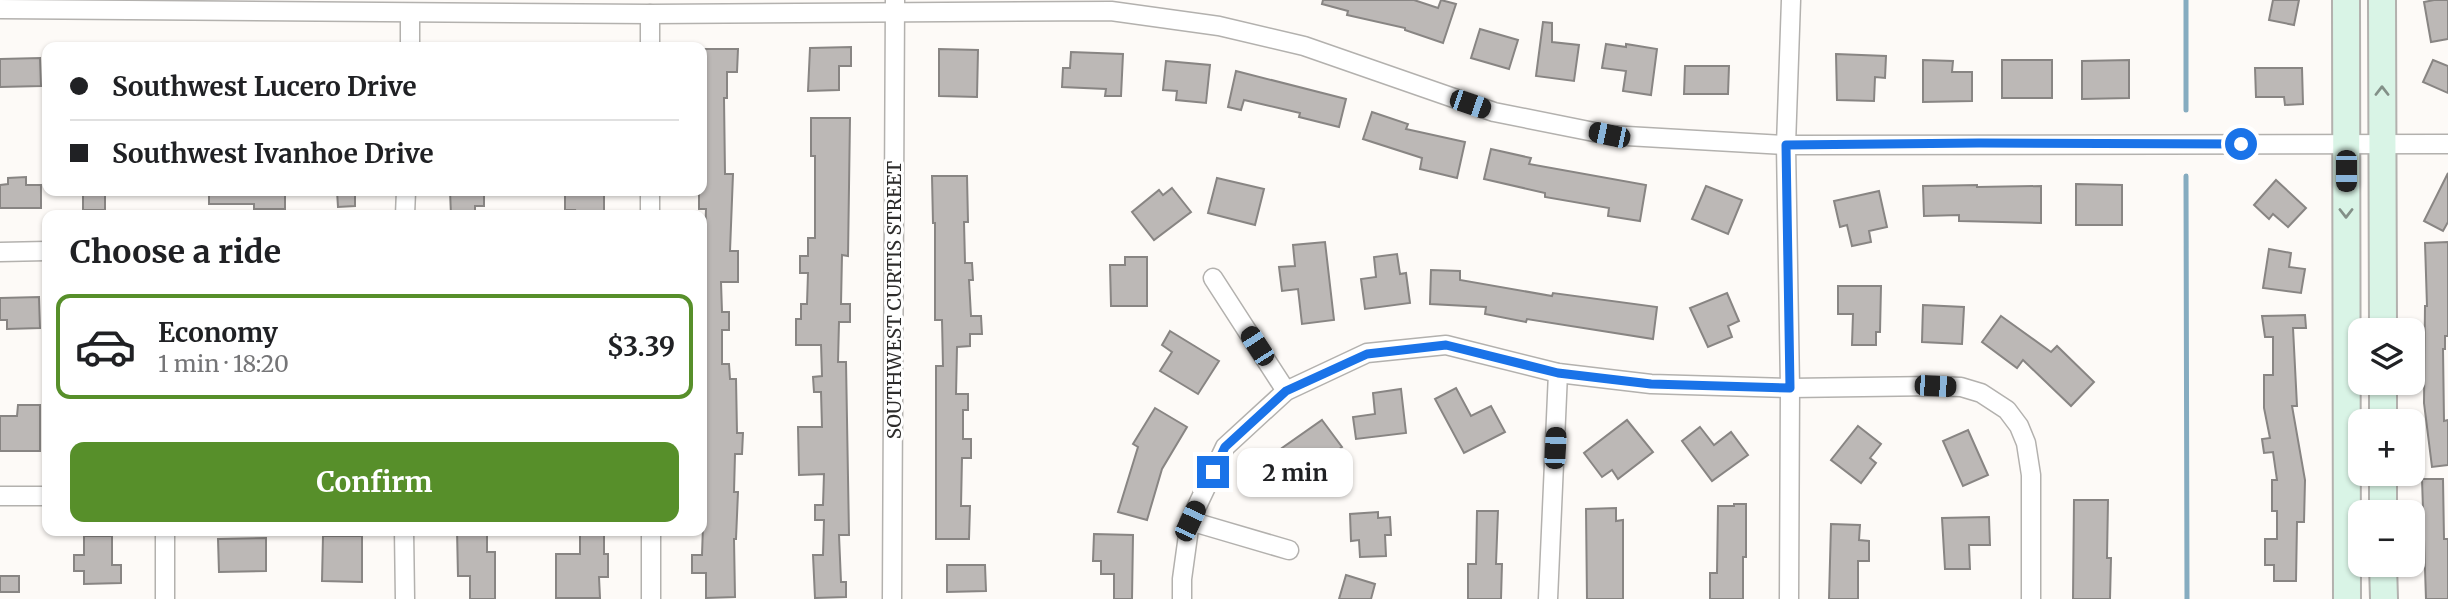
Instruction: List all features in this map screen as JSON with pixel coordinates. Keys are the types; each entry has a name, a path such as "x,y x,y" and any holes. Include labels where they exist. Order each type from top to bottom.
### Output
{"main road":[{"path":"2346,0 2346,145 2353,409"},
{"path":"2382,0 2383,318"},
{"path":"2347,599 2353,486"},
{"path":"2383,577 2384,599"}],"street":[{"path":"1788,599 1790,388 1786,145 1791,0"},
{"path":"0,9 62,5 410,13 650,14 895,6 1111,12 1219,26 1304,46 1494,112 1609,135 1786,145 2448,144"},
{"name":"SOUTHWEST CURTIS STREET","path":"892,599 895,6"},
{"path":"410,13 410,42"},
{"path":"650,14 650,42"},
{"path":"0,251 42,251"},
{"path":"1213,278 1286,391"},
{"path":"1182,599 1190,521 1225,447 1286,391 1367,354 1446,345 1558,373 1651,384 1790,388 1961,387 1991,398 2014,419 2026,443 2031,475 2031,599"},
{"path":"1548,599 1558,373"},
{"path":"0,496 42,496"},
{"path":"1190,521 1289,550"},
{"path":"165,536 165,599"},
{"path":"404,536 405,599"},
{"path":"650,536 651,599"}],"building":[{"path":"1323,0 1414,0 1438,8 1441,0 1456,4 1443,43 1405,28 1347,15 1348,11 1322,4"},
{"path":"2273,0 2299,0 2294,25 2269,20"},
{"path":"2448,0 2448,39 2431,42 2424,2"},
{"path":"1543,22 1552,23 1552,42 1579,45 1574,81 1536,76"},
{"path":"1480,29 1518,40 1509,69 1471,58"},
{"path":"1606,44 1657,49 1651,95 1623,91 1626,71 1602,68"},
{"path":"851,47 851,66 839,66 839,90 808,91 810,48"},
{"path":"707,49 738,49 737,72 727,72 727,98 724,98 725,174 733,174 730,251 738,251 738,282 721,282 722,312 729,312 729,330 722,330 722,364 729,364 730,379 736,379 737,433 743,433 742,454 735,454 734,492 738,492 734,539 735,597 706,598 706,573 692,573 692,555 702,555 703,536 707,536 707,210 699,209 699,196 707,196"},
{"path":"939,49 978,50 977,97 939,96"},
{"path":"1071,52 1123,54 1121,96 1105,96 1106,89 1062,87 1063,68 1070,68"},
{"path":"1836,54 1886,56 1885,78 1875,77 1874,101 1837,100"},
{"path":"40,58 41,86 0,87 0,59"},
{"path":"1923,60 1953,61 1952,72 1972,72 1972,101 1923,102"},
{"path":"2002,60 2052,60 2052,98 2002,98"},
{"path":"2129,60 2129,98 2082,99 2082,61"},
{"path":"2433,60 2448,66 2448,93 2423,82"},
{"path":"1166,61 1210,65 1206,103 1176,100 1177,91 1163,90"},
{"path":"1685,66 1729,66 1728,94 1684,94"},
{"path":"2255,68 2302,68 2303,104 2285,105 2284,97 2256,97"},
{"path":"1236,71 1346,99 1339,127 1299,117 1300,113 1244,100 1241,110 1228,107"},
{"path":"1372,112 1408,124 1406,129 1465,142 1457,178 1420,169 1422,158 1363,139"},
{"path":"811,118 850,118 848,256 842,255 841,304 850,304 850,322 839,322 838,362 846,362 849,535 839,535 841,582 846,582 846,597 815,598 813,555 823,555 824,520 815,520 815,505 823,505 824,474 799,475 798,427 822,427 821,392 814,392 813,377 822,376 821,345 796,345 796,319 801,319 801,304 807,304 808,273 800,273 800,256 808,256 808,238 815,238 815,156 811,156"},
{"path":"1491,149 1531,158 1529,164 1646,185 1640,221 1608,216 1609,208 1545,197 1545,193 1484,179"},
{"path":"2448,173 2448,222 2443,231 2424,221"},
{"path":"932,176 967,176 965,263 972,263 973,280 969,280 971,316 981,316 982,334 970,334 970,346 957,347 956,394 968,394 968,410 963,410 963,439 971,439 971,458 962,458 961,506 970,506 969,539 936,539 936,366 943,366 942,320 935,320"},
{"path":"26,177 26,185 41,185 41,208 0,208 0,185 8,184 8,178"},
{"path":"1217,178 1264,189 1255,225 1208,213"},
{"path":"2276,180 2306,208 2288,227 2273,214 2269,219 2254,205"},
{"path":"2076,184 2122,185 2122,225 2076,225"},
{"path":"1706,186 1742,200 1728,234 1692,219"},
{"path":"1923,186 2041,186 2041,223 1959,221 1959,215 1924,216"},
{"path":"1172,188 1191,212 1154,240 1132,212 1159,190 1163,195"},
{"path":"1879,191 1887,227 1869,231 1871,242 1852,246 1847,225 1840,227 1834,201"},
{"path":"83,196 105,196 105,210 83,210"},
{"path":"209,196 285,196 285,209 254,209 254,204 209,204"},
{"path":"337,196 355,196 355,206 338,207"},
{"path":"450,196 484,196 484,206 475,206 475,210 451,210"},
{"path":"565,196 604,196 604,210 565,210"},
{"path":"1325,242 1334,320 1302,324 1298,289 1282,291 1279,267 1295,266 1293,245"},
{"path":"2448,242 2448,336 2445,336 2443,349 2444,421 2448,420 2448,465 2432,467 2424,403 2427,306 2425,243"},
{"path":"2269,249 2291,253 2289,267 2305,269 2301,293 2263,288"},
{"path":"1397,254 1400,274 1406,273 1410,303 1365,309 1361,279 1376,277 1374,257"},
{"path":"1125,257 1147,257 1147,306 1111,306 1110,265 1125,265"},
{"path":"1431,270 1460,271 1460,280 1552,296 1553,293 1657,307 1653,339 1527,319 1526,322 1485,314 1486,307 1430,304"},
{"path":"1838,286 1881,286 1880,332 1876,332 1876,345 1852,345 1853,314 1838,314"},
{"path":"1727,293 1739,321 1728,326 1732,337 1708,347 1690,308"},
{"path":"39,297 40,328 7,329 7,320 0,320 0,298"},
{"path":"1923,305 1964,307 1962,344 1922,342"},
{"path":"2305,315 2306,328 2293,328 2297,406 2292,406 2305,480 2304,522 2297,522 2296,581 2274,581 2274,565 2265,565 2265,539 2277,539 2277,511 2272,511 2272,480 2277,480 2273,452 2264,453 2262,439 2270,438 2264,408 2264,375 2273,375 2273,337 2265,337 2262,316"},
{"path":"2001,316 2051,352 2057,346 2094,382 2071,406 2023,360 2017,368 1982,342"},
{"path":"1170,331 1219,361 1198,394 1160,371 1172,352 1162,345"},
{"path":"1456,388 1471,416 1491,406 1505,432 1464,453 1435,399"},
{"path":"1401,389 1406,433 1356,439 1353,417 1375,414 1373,393"},
{"path":"18,405 40,405 40,451 0,451 0,416 17,416"},
{"path":"1155,408 1187,427 1162,469 1147,520 1118,512 1138,447 1133,444"},
{"path":"1322,420 1342,447 1302,475 1282,448"},
{"path":"1627,420 1653,452 1618,479 1612,470 1602,477 1584,453"},
{"path":"1858,426 1881,444 1870,458 1876,463 1861,483 1831,460"},
{"path":"1700,427 1714,445 1731,432 1748,455 1712,481 1682,441"},
{"path":"1968,430 1988,475 1963,486 1943,441"},
{"path":"2425,479 2443,479 2444,539 2448,539 2448,599 2426,599 2425,500 2423,500"},
{"path":"2074,500 2108,500 2107,558 2111,558 2110,599 2073,599"},
{"path":"1746,504 1743,599 1710,599 1710,573 1717,573 1718,506"},
{"path":"1616,508 1616,521 1623,520 1623,599 1587,599 1586,509"},
{"path":"1477,511 1498,511 1496,564 1502,564 1501,599 1468,599 1468,564 1476,564"},
{"path":"1378,512 1378,518 1390,517 1391,535 1385,535 1386,556 1360,557 1359,540 1351,541 1350,514"},
{"path":"1989,517 1990,545 1969,545 1970,569 1945,569 1942,518"},
{"path":"1831,524 1860,525 1859,540 1869,541 1869,561 1858,561 1858,599 1829,599"},
{"path":"1094,534 1133,535 1132,599 1114,599 1114,574 1101,574 1101,561 1093,561"},
{"path":"84,536 112,536 112,565 121,565 121,583 84,584 84,571 74,571 74,555 84,555"},
{"path":"323,536 362,536 362,582 322,581"},
{"path":"457,536 487,536 487,552 495,552 495,599 470,599 470,576 458,576"},
{"path":"580,536 604,536 604,554 608,554 608,577 599,577 600,598 556,598 556,554 580,554"},
{"path":"266,538 266,571 219,572 218,539"},
{"path":"947,565 985,565 986,591 947,592"},
{"path":"1346,575 1375,584 1371,599 1339,599"},
{"path":"0,576 19,576 19,592 0,592"}],"waterway":[{"path":"2186,0 2186,110"},
{"path":"2186,176 2187,599"}],"route":[{"path":"1213,472 1225,447 1286,391 1367,354 1446,345 1558,373 1651,384 1790,388 1786,145 2241,144"}]}
